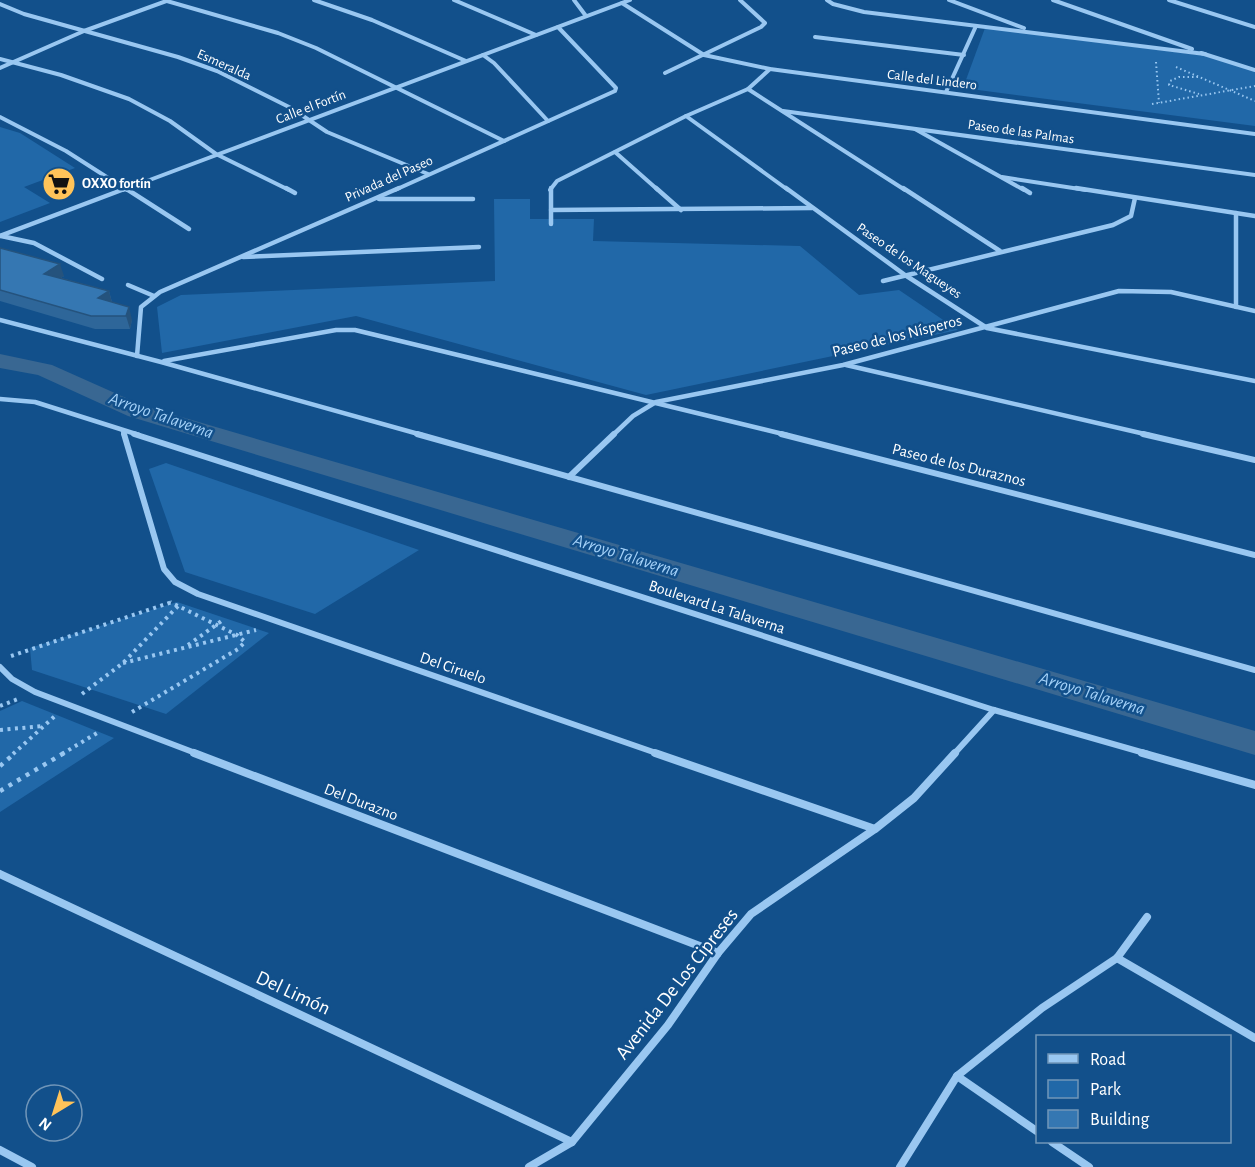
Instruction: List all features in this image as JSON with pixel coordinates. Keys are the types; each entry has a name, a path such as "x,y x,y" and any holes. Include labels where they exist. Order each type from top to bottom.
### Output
{"street":[{"path":"0,69 84,31 168,0 278,33 396,86 504,141"},
{"path":"314,0 372,20 466,61"},
{"path":"454,0 536,35"},
{"path":"574,0 586,16"},
{"name":"Calle el Fortín","path":"0,236 630,0"},
{"path":"665,73 753,32 765,23 740,0"},
{"path":"827,0 833,4 864,12 1205,54"},
{"path":"949,0 1032,32"},
{"path":"1053,0 1255,70"},
{"path":"1169,0 1255,27"},
{"name":"Calle del Lindero","path":"622,3 704,55 770,69 1255,134"},
{"name":"Esmeralda","path":"0,4 24,14 178,57 217,71 291,108 327,132 428,174"},
{"path":"946,92 976,26"},
{"name":"Privada del Paseo","path":"154,296 616,90 558,27"},
{"path":"815,37 964,55"},
{"path":"483,55 494,63 548,121"},
{"path":"0,59 62,75 129,99 170,121 216,154 295,193"},
{"path":"550,224 551,186 686,116 748,89 770,69"},
{"path":"748,89 1000,251"},
{"name":"Paseo de las Palmas","path":"783,111 1255,175"},
{"name":"Paseo de los Magueyes","path":"686,116 905,275 987,328 1255,381"},
{"path":"0,117 36,134 189,229"},
{"path":"912,127 1029,193"},
{"path":"615,152 681,210"},
{"path":"1002,177 1255,216"},
{"path":"883,281 1126,220 1131,216 1134,198"},
{"path":"375,199 473,199"},
{"path":"551,210 812,208"},
{"path":"1236,213 1236,307"},
{"path":"0,236 34,243 102,279"},
{"path":"240,257 479,247"},
{"path":"128,285 154,296 141,307 137,357"},
{"name":"Paseo de los Nísperos","path":"569,477 633,416 656,402 843,365 1119,291 1171,292 1255,310"},
{"path":"0,320 161,362 1255,670"},
{"name":"Paseo de los Duraznos","path":"161,362 336,330 355,330 656,402 1255,555"},
{"path":"843,365 1255,460"},
{"name":"Boulevard La Talaverna","path":"0,399 35,402 994,710 1255,785"},
{"name":"Del Ciruelo","path":"123,432 164,569 176,582 198,594 875,829"},
{"name":"Del Durazno","path":"0,667 12,679 35,692 718,952"},
{"name":"Avenida De Los Cipreses","path":"529,1167 572,1142 668,1025 718,952 751,914 875,829 914,798 994,710"},
{"name":"Del Limón","path":"0,874 572,1142"},
{"path":"900,1167 957,1077 1042,1008 1117,958 1148,917"},
{"path":"1117,958 1255,1038"},
{"path":"957,1077 1036,1131"},
{"path":"1053,1143 1089,1167"},
{"path":"0,1150 32,1167"}],"path":[{"path":"1159,103 1156,57 1165,62"},
{"path":"1174,66 1254,100"},
{"path":"1202,78 1179,77 1170,81 1169,85 1184,92 1208,94"},
{"path":"1150,104 1255,86"},
{"path":"0,659 198,594"},
{"path":"0,790 238,649 245,642 237,635 170,602"},
{"path":"1,766 68,705 123,663 178,606"},
{"path":"185,648 239,608"},
{"path":"123,663 284,624"},
{"path":"0,730 44,726"}],"green space":[{"path":"985,28 1207,56 1255,71 1255,126 963,88"},
{"path":"0,127 20,133 75,168 24,187 50,203 0,222"},
{"path":"494,199 530,199 530,219 594,219 593,241 800,246 859,295 899,290 958,330 646,395 356,316 162,353 157,307 181,295 495,281"},
{"path":"166,463 419,550 315,614 185,572 149,469"},
{"path":"177,602 269,633 166,714 32,670 30,648"},
{"path":"22,701 114,738 0,812 0,711"}],"building":[{"path":"0,248 60,264 44,274 109,291 98,298 129,307 126,316 91,316 0,290"}],"waterway":[{"name":"Arroyo Talaverna","path":"0,361 44,370 136,411 1255,743"}],"place":[{"name":"OXXO fortín","path":"59,184"}]}
